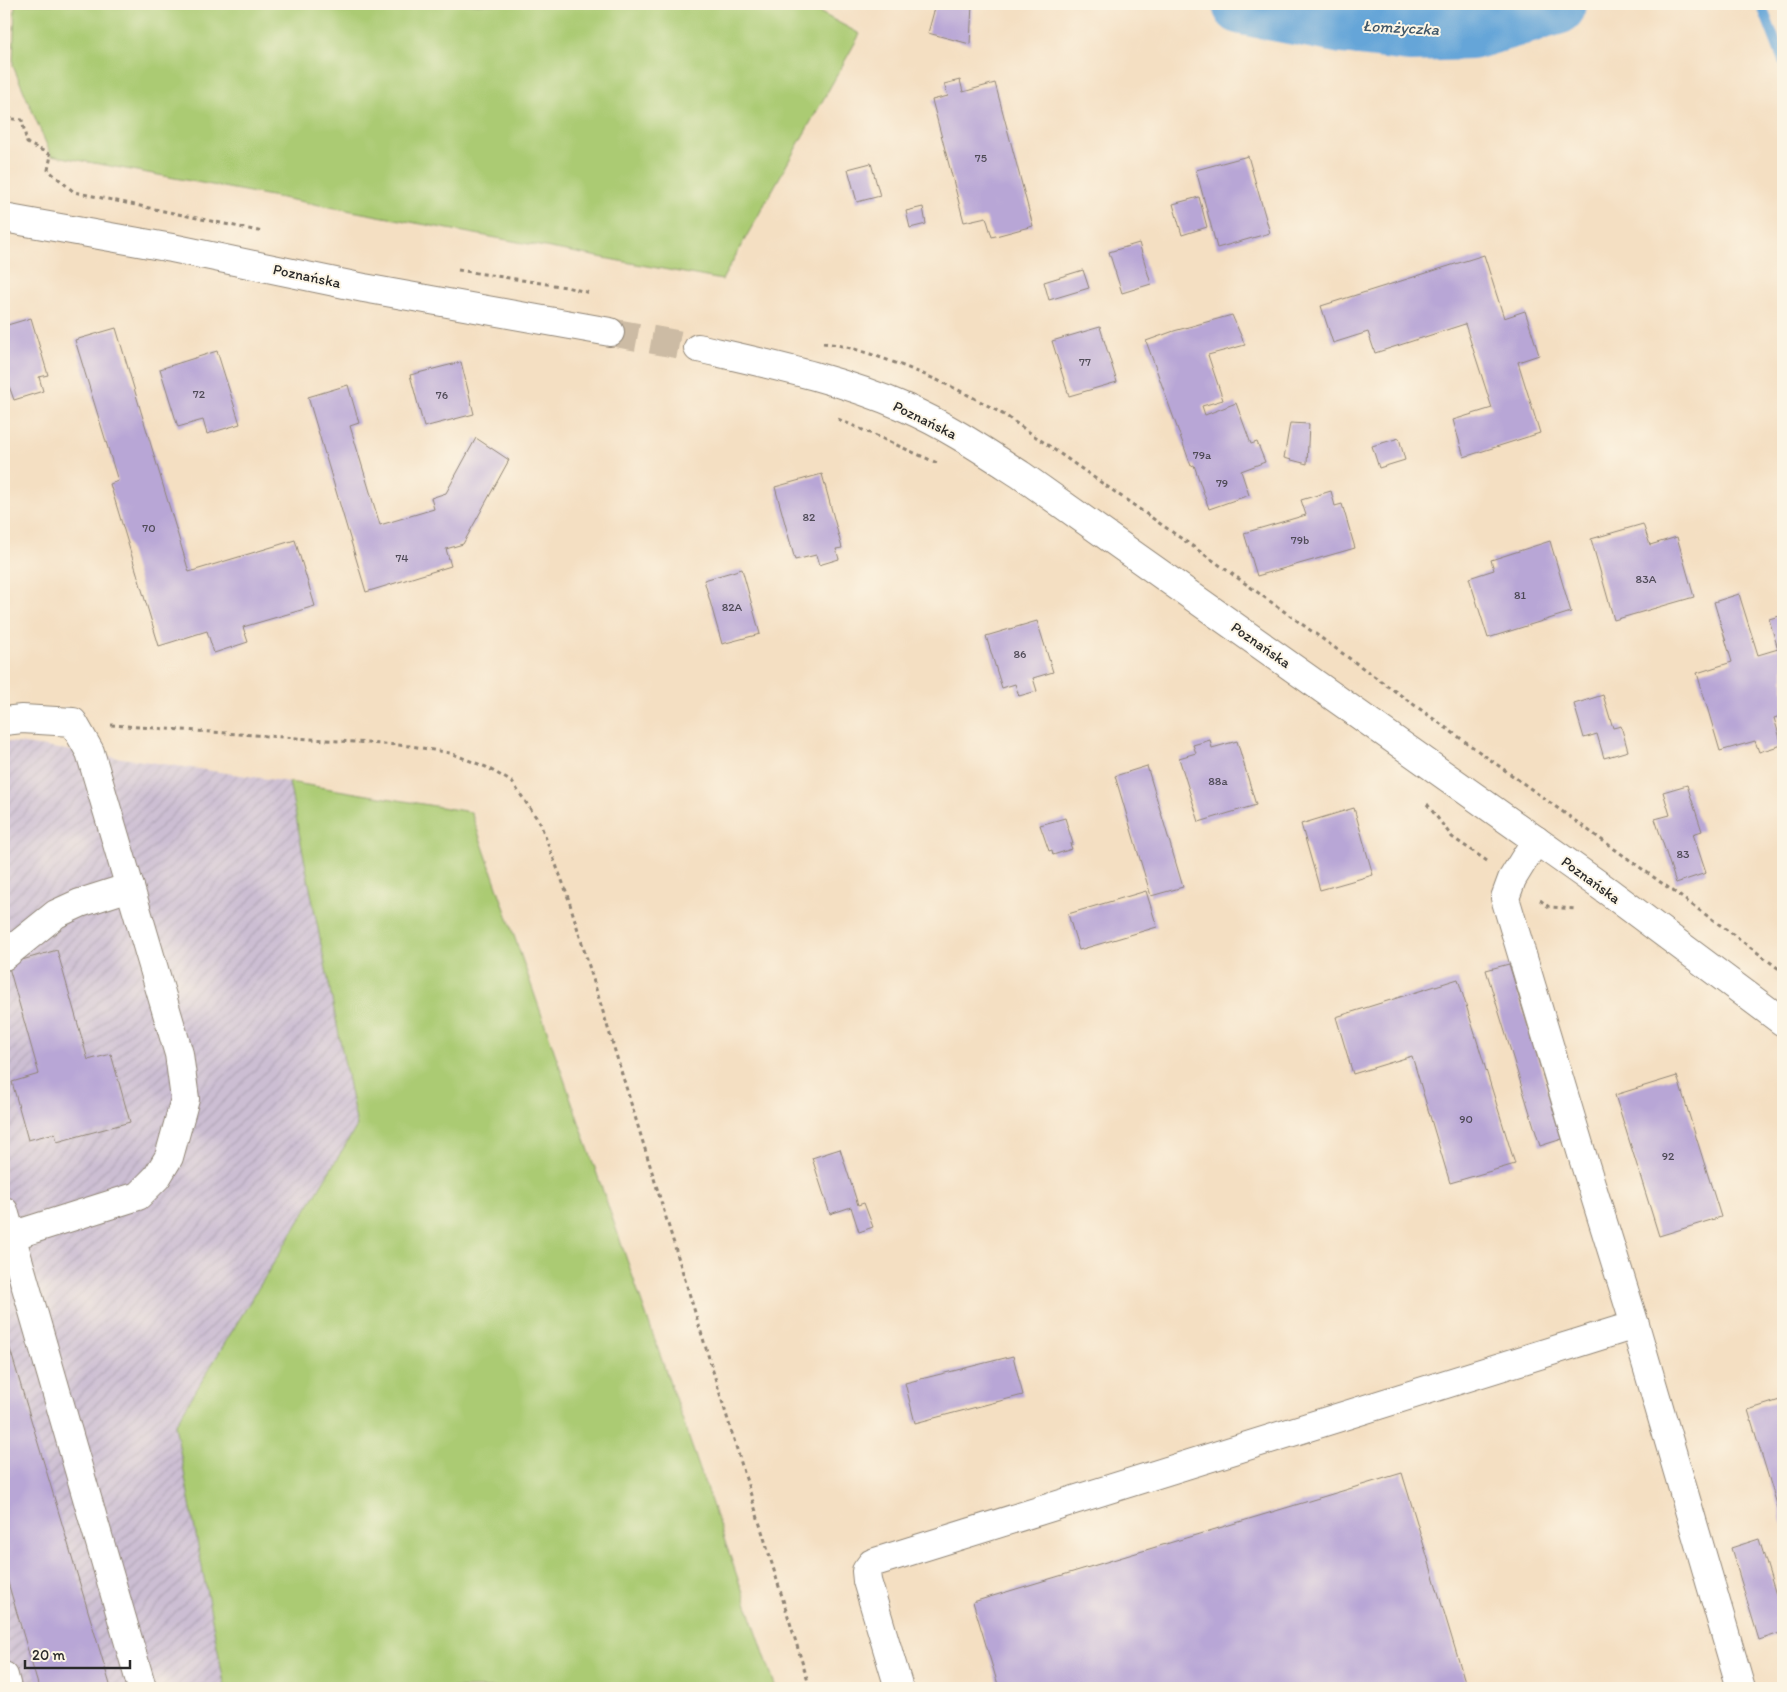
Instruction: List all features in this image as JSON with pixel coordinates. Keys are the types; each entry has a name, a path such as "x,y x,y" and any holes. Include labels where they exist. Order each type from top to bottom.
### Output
{"street":[{"name":"Poznańska","path":"4,218 172,248 364,288 610,332"},
{"name":"Poznańska","path":"698,348 760,362 863,392 906,408 967,440 1021,475 1609,892 1783,1022"},
{"path":"4,721 22,719 73,722 90,752 179,1054 185,1099 169,1157 157,1176 138,1196 8,1224 142,1688"},
{"path":"1536,840 1512,879 1505,898 1582,1158 1635,1325 1741,1688"},
{"path":"4,956 56,914 80,903 130,888"},
{"path":"899,1688 867,1581 866,1571 872,1563 1635,1325"},
{"path":"4,1676 8,1688"}],"path":[{"path":"4,118 22,120 27,143 51,155 48,170 74,192 268,233"},
{"path":"455,269 566,287 594,294"},
{"path":"836,418 940,464"},
{"path":"73,722 411,746 450,753 486,767 512,782 540,823 566,891 810,1688"},
{"path":"1425,802 1452,837 1549,907 1586,910"}],"shaded area":[{"path":"4,741 289,782 357,1126 175,1425 225,1688 4,1688"}],"green space":[{"path":"15,4 799,4 806,5 860,34 722,280 51,155 13,66"},
{"path":"289,782 471,812 776,1688 225,1688 175,1425 357,1126"}],"building":[{"path":"936,4 972,4 970,44 928,33"},
{"path":"960,80 963,92 995,83 1033,226 992,237 986,217 964,222 932,100 948,96 944,84"},
{"path":"1248,156 1270,233 1217,248 1196,170"},
{"path":"871,163 880,196 857,202 848,169"},
{"path":"1199,197 1207,227 1182,235 1173,204"},
{"path":"923,207 926,224 910,228 906,211"},
{"path":"1139,243 1151,284 1122,293 1109,252"},
{"path":"1484,255 1504,318 1525,311 1539,355 1518,362 1540,433 1464,457 1453,420 1492,408 1465,324 1375,353 1368,332 1333,343 1321,306"},
{"path":"1083,270 1089,288 1049,300 1044,282"},
{"path":"1232,315 1245,345 1208,355 1223,400 1202,406 1205,415 1236,403 1251,444 1257,442 1265,462 1241,471 1249,495 1209,509 1194,465 1191,466 1146,341"},
{"path":"31,318 48,375 39,377 43,391 14,400 9,386 4,387 4,326"},
{"path":"1100,327 1117,382 1069,396 1052,341"},
{"path":"116,328 189,572 295,540 315,606 243,627 248,642 214,653 207,631 159,646 110,484 118,481 75,340"},
{"path":"217,351 240,424 207,434 203,420 178,427 160,369"},
{"path":"461,362 474,414 424,427 410,375"},
{"path":"348,385 359,423 350,426 380,525 434,509 431,498 446,493 476,438 509,460 463,544 446,549 451,566 366,592 308,397"},
{"path":"1290,423 1309,424 1307,464 1284,458"},
{"path":"1399,438 1405,460 1379,468 1372,446"},
{"path":"822,474 842,548 836,549 839,559 819,565 816,555 795,560 775,487"},
{"path":"1331,491 1335,506 1342,504 1355,548 1257,576 1244,533 1306,515 1301,500"},
{"path":"1643,524 1650,545 1677,537 1694,597 1614,620 1591,539"},
{"path":"1550,541 1571,612 1488,638 1469,578 1494,570 1491,560"},
{"path":"742,569 760,634 722,644 704,580"},
{"path":"1739,594 1758,655 1778,649 1769,619 1783,615 1783,715 1774,718 1782,745 1759,752 1755,741 1720,751 1697,673 1732,662 1714,602"},
{"path":"1037,621 1053,672 1033,678 1037,691 1019,696 1015,684 1002,688 986,636"},
{"path":"1603,695 1613,728 1621,726 1628,751 1604,758 1597,734 1584,738 1574,704"},
{"path":"1210,740 1212,748 1237,741 1256,805 1199,822 1179,758 1196,753 1193,745"},
{"path":"1147,766 1183,887 1151,896 1115,776"},
{"path":"1687,785 1702,831 1693,834 1706,873 1676,883 1655,819 1670,815 1663,792"},
{"path":"1354,808 1373,875 1320,890 1301,824"},
{"path":"1065,818 1073,844 1070,844 1072,849 1053,855 1052,850 1049,851 1040,825"},
{"path":"1146,891 1157,927 1079,950 1068,914"},
{"path":"57,950 88,1060 111,1054 130,1122 57,1142 55,1133 28,1140 12,1082 39,1074 8,964"},
{"path":"1509,964 1562,1139 1540,1146 1486,970"},
{"path":"1458,979 1515,1164 1450,1183 1412,1056 1353,1074 1336,1017"},
{"path":"1677,1076 1721,1217 1659,1236 1615,1095"},
{"path":"840,1149 858,1205 864,1203 873,1227 859,1232 851,1207 830,1214 812,1158"},
{"path":"4,1329 111,1688 39,1688 4,1569"},
{"path":"1013,1356 1023,1395 915,1423 905,1383"},
{"path":"1783,1399 1783,1524 1748,1410"},
{"path":"1402,1473 1467,1688 999,1688 973,1602"},
{"path":"1759,1539 1783,1618 1783,1632 1759,1640 1731,1548"}],"waterway":[{"name":"Łomżyczka","path":"1243,4 1343,23 1410,31 1471,29 1556,4"},
{"path":"1761,4 1783,61"}],"tunnel":[{"path":"610,332 698,348"}]}
